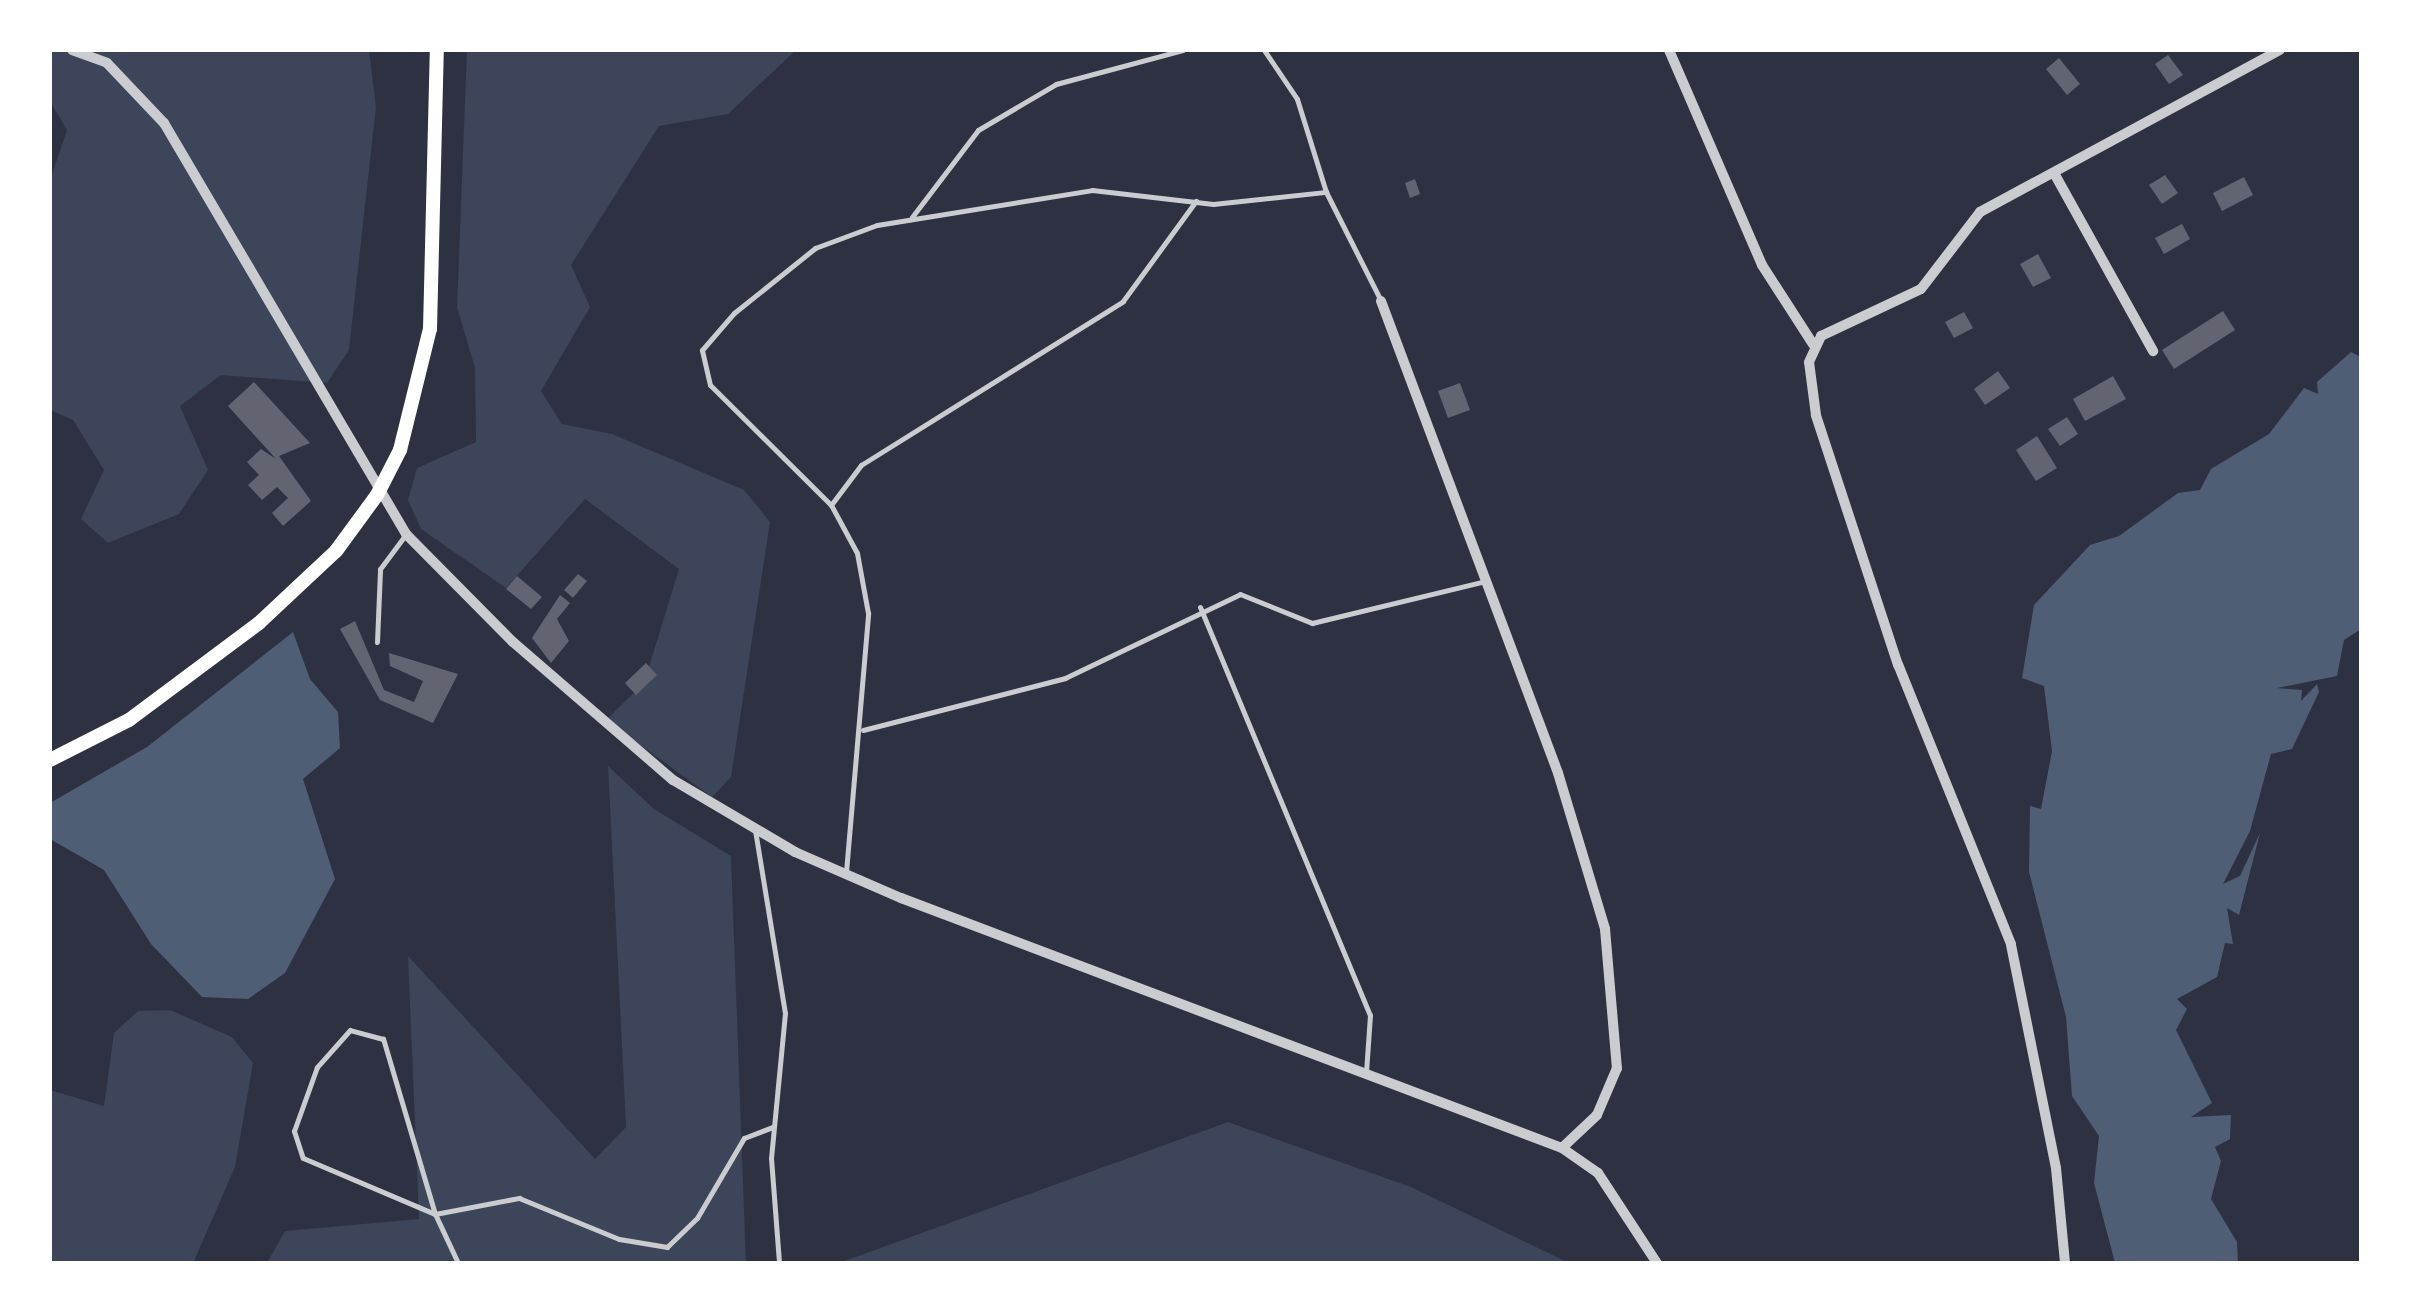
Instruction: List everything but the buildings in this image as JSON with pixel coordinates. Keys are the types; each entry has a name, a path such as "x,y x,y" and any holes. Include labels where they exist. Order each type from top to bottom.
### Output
{"main road":[{"path":"50,760 128,720 259,623 336,551 377,495 400,450 430,329 437,50"}],"street":[{"path":"72,50 107,63 164,122 377,495 406,534 513,642 674,780 755,830 846,872 1562,1148 1598,1173 1657,1263"},
{"path":"1669,50 1762,265 1813,344 1816,416 1898,666 2011,944 2056,1168 2064,1263"},
{"path":"1813,344 1903,302 1961,228 2280,50"},
{"path":"2054,173 2152,351"},
{"path":"1381,301 1482,582 1558,773 1614,974 1610,1094 1562,1148"}],"lane":[{"path":"910,220 978,130 1056,84 1184,50"},
{"path":"1264,50 1297,99 1326,192 1381,301"},
{"path":"846,872 863,730 868,612 857,553 831,505 742,425 710,385 702,350 815,248 910,220 1092,190 1196,201 1326,192"},
{"path":"831,505 861,465 1123,301 1196,201"},
{"path":"377,642 380,570 406,534"},
{"path":"863,730 1065,678 1200,607 1240,594 1312,624 1482,582"},
{"path":"1200,607 1370,1015 1366,1072"},
{"path":"755,830 785,1012 772,1127 780,1263"},
{"path":"458,1263 436,1214 383,1039 350,1030 317,1067 294,1132 303,1158 436,1214 520,1198 620,1240 667,1247 697,1218 744,1138 772,1127"}],"shaded area":[{"path":"50,50 369,50 376,107 349,350 327,383 221,375 180,406 208,470 179,514 108,543 81,519 104,470 73,420 50,410 50,180 67,130 50,101"},
{"path":"467,50 796,50 728,114 659,126 571,265 590,307 541,391 562,424 612,434 744,490 770,522 731,777 712,797 606,720 644,683 679,569 585,499 506,588 421,529 408,500 417,468 476,442 475,368 457,307"},
{"path":"2351,352 2361,357 2361,629 2344,640 2337,676 2277,688 2302,690 2301,701 2317,684 2319,692 2292,749 2271,754 2250,831 2223,884 2240,876 2260,833 2239,915 2227,908 2233,944 2225,943 2217,977 2177,999 2187,1009 2176,1030 2212,1103 2191,1117 2231,1115 2230,1139 2215,1147 2221,1161 2211,1199 2237,1242 2238,1263 2115,1263 2094,1183 2099,1136 2072,1096 2066,1017 2029,872 2030,806 2041,809 2052,751 2044,686 2022,678 2034,605 2090,545 2119,536 2178,493 2200,490 2211,469 2269,434 2304,388 2318,394 2317,382"},
{"path":"293,632 310,679 338,712 340,748 303,779 335,879 285,973 248,999 202,997 151,944 104,870 50,839 50,803 147,747"},
{"path":"608,766 654,809 731,856 746,1263 267,1263 285,1231 419,1219 408,956 595,1159 626,1127"},
{"path":"170,1010 232,1037 253,1063 235,1167 194,1261 50,1263 50,1090 104,1106 114,1033 138,1011"},
{"path":"1228,1122 1411,1187 1569,1263 839,1263"}]}
